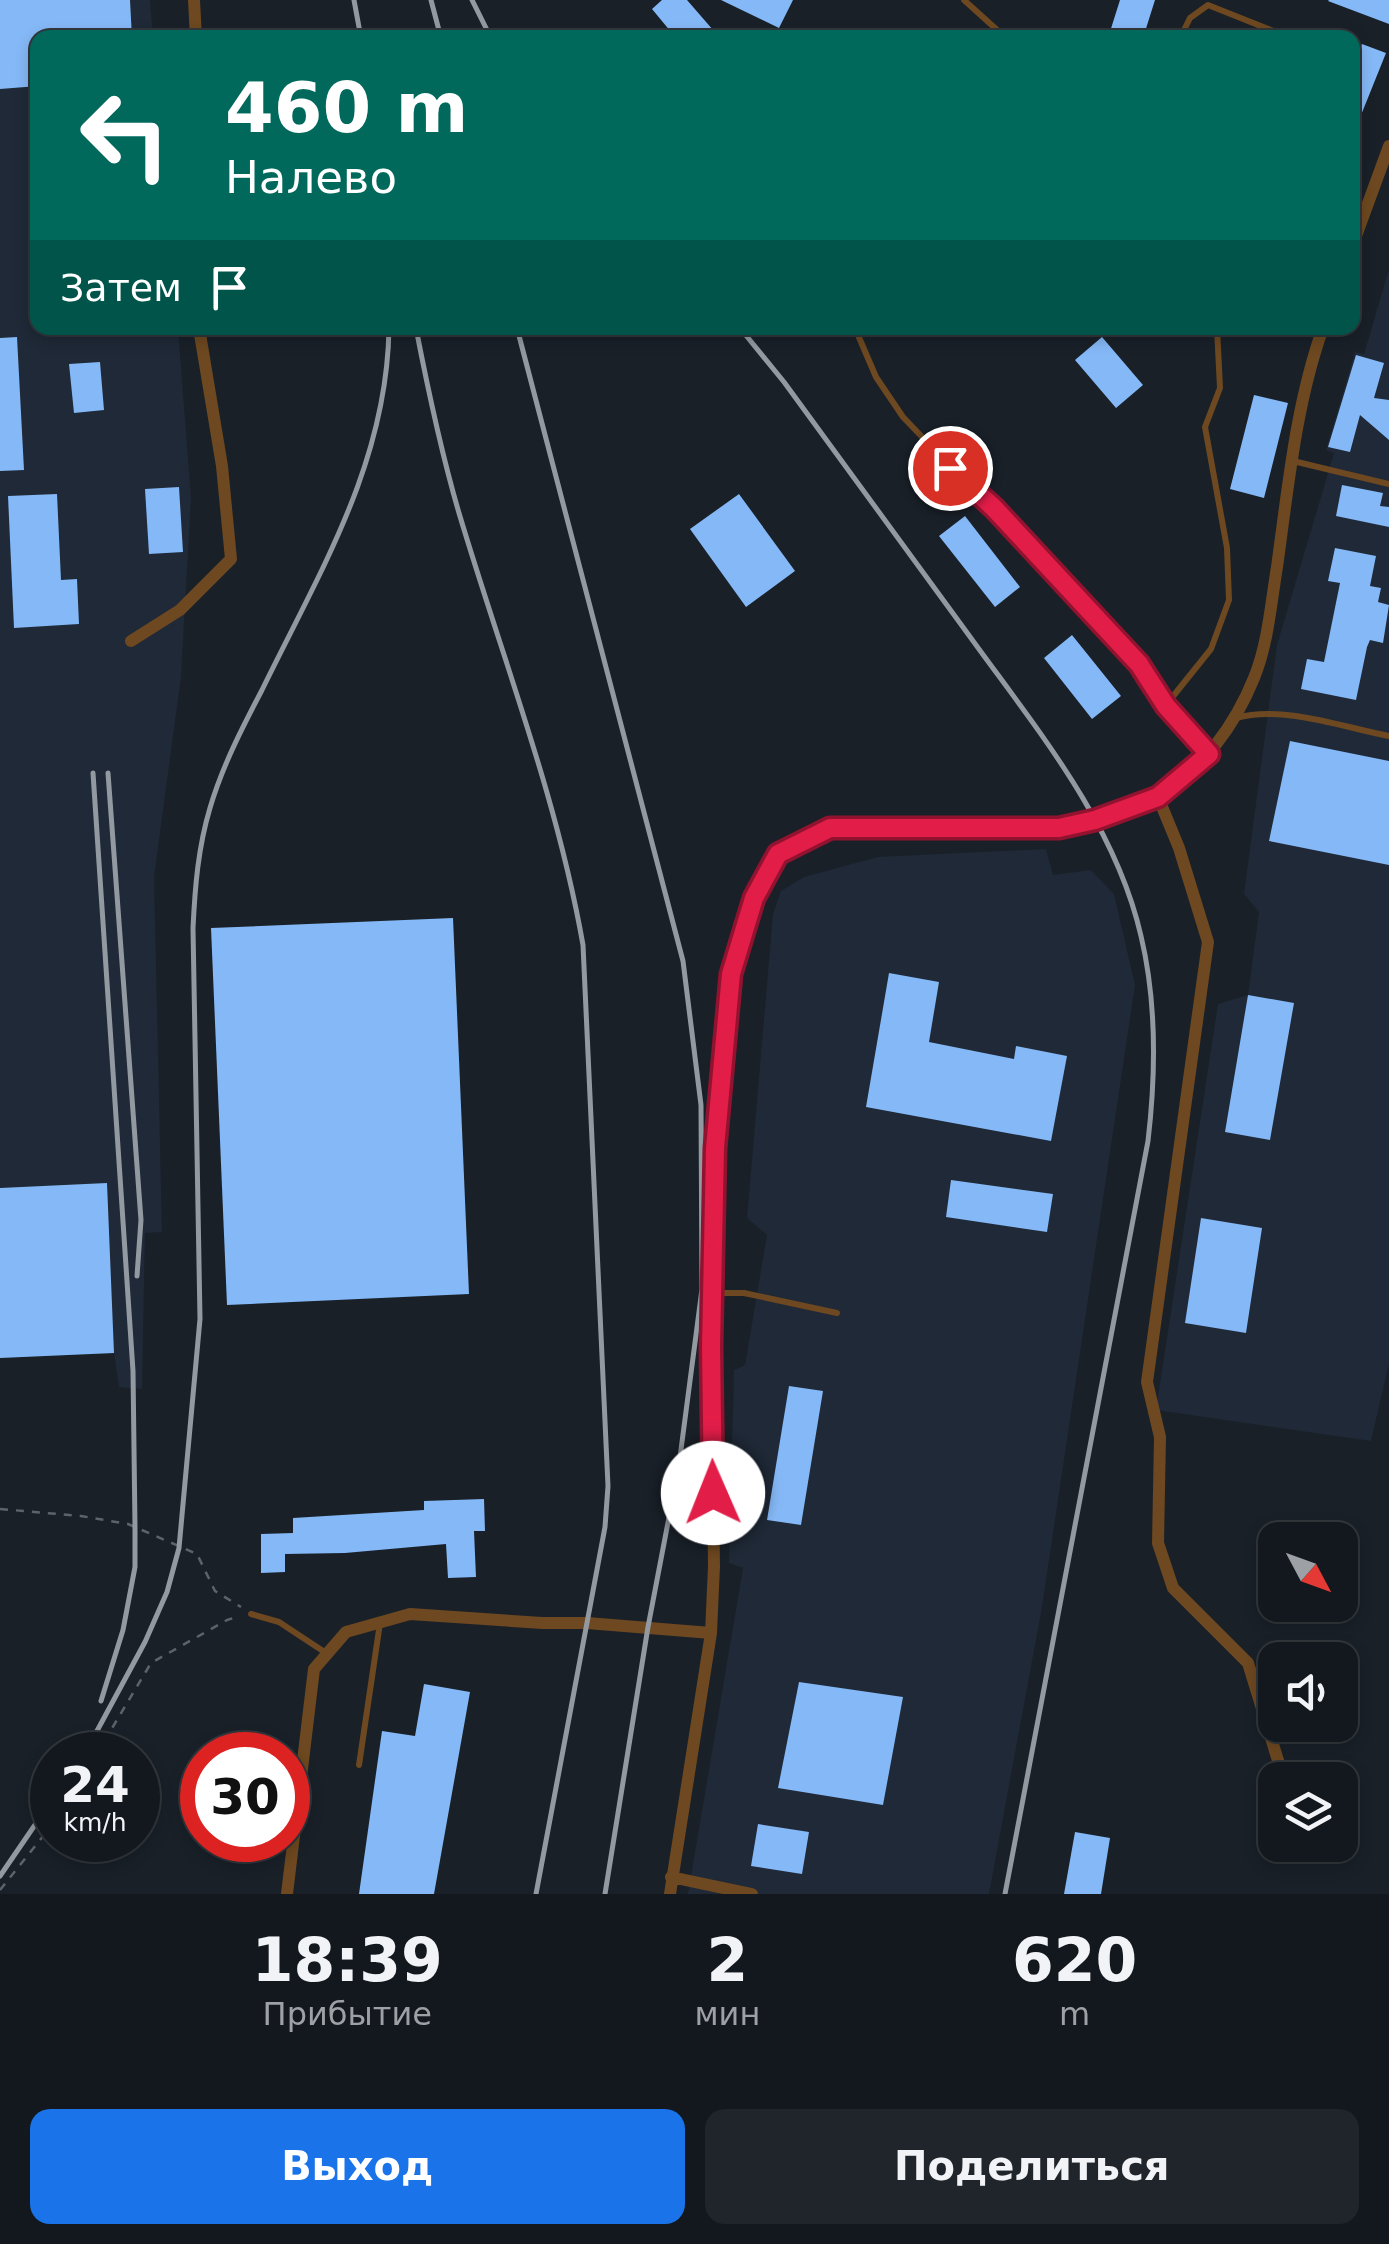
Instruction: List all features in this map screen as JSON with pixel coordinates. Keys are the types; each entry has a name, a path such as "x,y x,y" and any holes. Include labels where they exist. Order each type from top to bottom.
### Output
{"street":[{"path":"194,0 196,30"},
{"path":"1360,225 1389,146"},
{"path":"131,640 180,610 231,559 222,466 200,335"},
{"path":"670,1894 711,1633 715,1148 731,974 754,898 778,854 830,828 1059,828 1095,820 1158,797 1209,754 1235,718 1255,676 1268,624 1292,461 1321,335"},
{"path":"1158,797 1179,848 1208,942 1147,1382 1160,1437 1158,1543 1173,1588 1248,1663 1278,1762"},
{"path":"287,1894 314,1669 346,1632 410,1614 586,1622 711,1633"},
{"path":"671,1877 752,1894"}],"lane":[{"path":"964,0 997,30"},
{"path":"1184,30 1190,18 1208,5 1271,30"},
{"path":"858,335 876,377 903,417 1139,664 1166,706 1209,754"},
{"path":"1166,706 1210,649 1229,600 1227,548 1206,427 1220,388 1216,335"},
{"path":"1292,461 1389,484"},
{"path":"1235,718 1255,713 1389,736"},
{"path":"712,1292 744,1293 837,1313"},
{"path":"251,1614 279,1622 327,1654"},
{"path":"359,1765 380,1622"}],"path":[{"path":"0,1510 128,1524 197,1554 215,1591 251,1614"},
{"path":"110,1732 151,1663 227,1620 251,1614"},
{"path":"0,1890 30,1852"}],"shaded area":[{"path":"0,0 150,0 152,30 30,30 30,335 179,335 191,498 181,677 154,877 162,1232 145,1233 142,1389 119,1387 114,1353 0,1358"},
{"path":"1389,269 1389,1363 1371,1441 1156,1410 1218,1004 1248,995 1259,912 1244,894 1277,645 1334,453 1326,450 1355,352 1364,354"},
{"path":"1046,849 1053,875 1091,870 1114,894 1135,985 1042,1607 989,1894 688,1894 743,1568 729,1563 734,1370 745,1365 767,1235 747,1218 773,914 781,891 804,877 878,857"}],"building":[{"path":"0,0 130,0 132,30 30,30 30,87 0,89"},
{"path":"662,0 687,0 713,30 669,30 652,9"},
{"path":"721,0 793,0 779,28"},
{"path":"1120,0 1155,0 1146,30 1111,30"},
{"path":"1389,0 1389,24 1328,1"},
{"path":"1362,44 1386,53 1360,118"},
{"path":"17,337 24,470 0,471 0,338"},
{"path":"1102,337 1143,385 1116,408 1075,360"},
{"path":"1356,355 1384,363 1374,398 1389,400 1389,440 1360,415 1350,452 1328,447"},
{"path":"100,362 104,410 74,413 69,364"},
{"path":"1254,395 1288,403 1264,498 1230,489"},
{"path":"1342,485 1383,493 1380,506 1389,507 1389,527 1336,516"},
{"path":"179,487 183,552 149,554 145,489"},
{"path":"57,494 61,580 77,579 79,624 14,628 8,496"},
{"path":"739,494 795,571 746,607 690,529"},
{"path":"965,516 1020,587 995,607 939,536"},
{"path":"1335,548 1376,556 1370,586 1381,588 1378,602 1389,605 1383,643 1370,640 1367,647 1356,700 1301,689 1307,659 1324,662 1340,583 1328,581"},
{"path":"1072,635 1121,696 1092,719 1044,658"},
{"path":"1290,741 1389,761 1389,865 1269,841"},
{"path":"453,918 469,1294 227,1305 211,928"},
{"path":"889,973 939,982 929,1042 1014,1059 1016,1046 1067,1056 1051,1141 866,1107"},
{"path":"1248,995 1294,1003 1270,1140 1225,1132"},
{"path":"951,1180 1053,1194 1047,1232 946,1217"},
{"path":"107,1183 114,1353 0,1358 0,1188"},
{"path":"1201,1218 1262,1228 1246,1333 1185,1323"},
{"path":"789,1386 823,1391 801,1525 767,1520"},
{"path":"484,1499 485,1531 474,1531 476,1577 448,1578 446,1544 285,1554 285,1572 261,1573 261,1534 293,1533 293,1518 424,1510 424,1501"},
{"path":"799,1682 903,1697 883,1805 778,1788"},
{"path":"424,1684 470,1692 434,1894 359,1894 382,1731 415,1736"},
{"path":"758,1824 809,1832 802,1874 751,1866"},
{"path":"1075,1832 1110,1838 1101,1894 1064,1894"}],"railway":[{"path":"354,0 360,30"},
{"path":"431,0 439,30"},
{"path":"472,0 487,30"},
{"path":"96,1732 145,1642 167,1592 179,1548 200,1319 193,928 203,838 226,763 327,559 363,470 376,425 388,335"},
{"path":"417,335 452,490 544,781 583,945 608,1486 605,1527 536,1894"},
{"path":"519,335 683,961 701,1105 702,1289 679,1465 648,1627 605,1894"},
{"path":"746,335 784,382 1070,777 1093,815 1129,894 1146,961 1154,1038 1148,1141 1005,1894"},
{"path":"93,773 133,1371 135,1527 135,1567 123,1630 101,1701"},
{"path":"108,773 141,1220 137,1276"},
{"path":"0,1876 30,1832"}],"route":[{"path":"713,1493 715,1148 731,974 754,898 778,854 830,828 1059,828 1095,820 1158,797 1209,754 1166,706 1139,664 994,508 950,468"}]}
